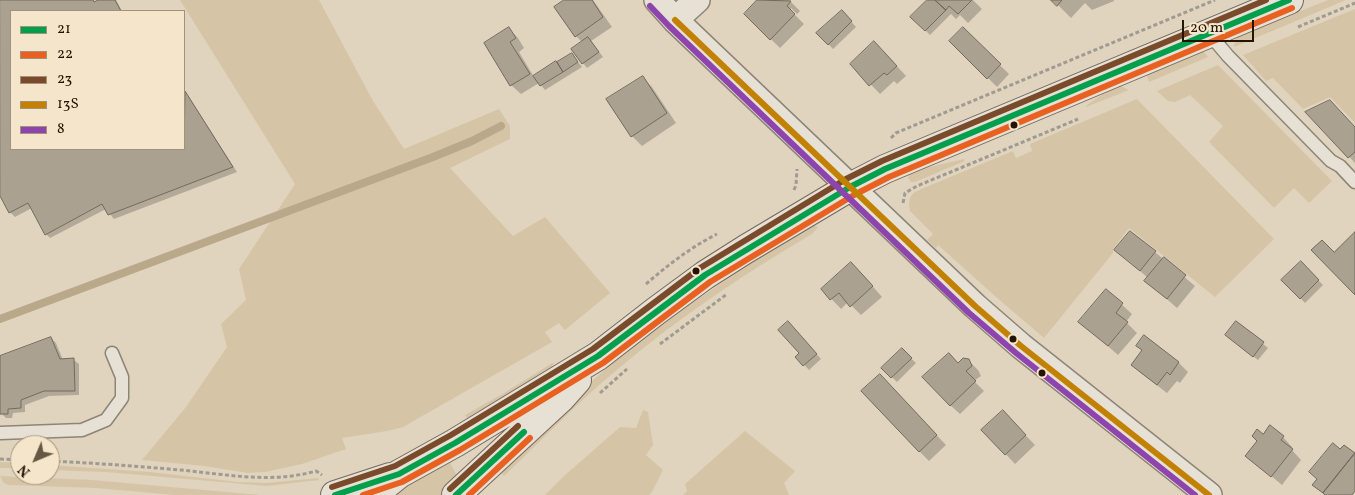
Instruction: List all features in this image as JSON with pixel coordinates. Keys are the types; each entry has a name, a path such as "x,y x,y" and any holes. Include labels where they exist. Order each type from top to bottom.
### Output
{"street":[{"path":"657,0 675,20 969,300 1021,346 1209,495"},
{"path":"675,20 697,0"},
{"path":"373,495 399,474 455,443 598,356 705,276 850,187 894,165 1289,0"},
{"path":"456,495 561,398 598,356"},
{"path":"463,495 480,473"},
{"path":"330,486 399,474"}],"lane":[{"path":"1211,32 1217,43 1256,86 1331,162 1340,166 1355,182"},
{"path":"0,433 82,430 106,420 122,398 122,376 112,353"}],"path":[{"path":"890,138 896,133 1215,0"},
{"path":"1292,29 1355,3"},
{"path":"903,208 905,193 917,186 1079,118"},
{"path":"657,346 733,290"},
{"path":"598,394 634,363"},
{"path":"60,461 121,464 243,478 277,478 304,475 316,471 330,486"}],"shaded area":[{"path":"180,0 319,0 373,101 404,149 499,109 510,126 510,139 450,168 513,236 545,217 610,293 565,330 559,323 545,332 552,342 403,427 342,438 346,449 302,464 265,472 248,473 204,466 142,460 186,407 227,347 221,324 246,300 239,269 295,184"},
{"path":"1328,0 1346,0 1234,47 1236,37"},
{"path":"1355,9 1355,123 1330,97 1303,109 1273,78 1266,81 1243,55"},
{"path":"1203,51 1208,57 1149,82 1147,75"},
{"path":"1218,65 1332,181 1309,203 1294,188 1274,208 1209,142 1223,126 1190,95 1175,102 1168,101 1157,91"},
{"path":"1121,86 1129,90 1086,107 1106,92"},
{"path":"1137,99 1274,239 1215,297 1129,228 1113,249 1113,253 1044,338 938,245 936,248 927,240 933,234 910,211 910,198 919,190 1013,151 1016,158 1032,151 1030,144"},
{"path":"964,159 965,161 915,182 911,182 908,178 909,175 921,169"},
{"path":"814,225 818,227 812,234 712,297 641,350 560,421 504,476 500,471 558,413 619,358 714,288"},
{"path":"554,362 551,369 468,419 465,415 504,393"},
{"path":"643,410 648,412 653,445 646,455 663,470 649,495 545,495 620,427 636,428"},
{"path":"745,431 795,471 784,483 789,495 683,495 687,491 685,484"},
{"path":"449,461 459,479 441,495 387,495"},
{"path":"0,462 10,462 10,468 0,468"},
{"path":"60,466 150,472 238,482 267,483 318,478 319,480 267,486 106,472 60,470"},
{"path":"0,476 10,476 10,485 60,485 60,479 260,495 176,495 95,488 9,485 4,483"}],"building":[{"path":"0,0 93,0 94,2 98,0 115,0 120,10 10,10 10,150 185,150 185,91 233,167 108,215 102,204 45,235 28,203 9,213 0,196"},
{"path":"564,0 592,0 603,17 575,37 554,7"},
{"path":"757,0 791,1 787,6 795,14 770,40 744,14"},
{"path":"927,0 935,0 946,10 925,31 910,17"},
{"path":"935,0 972,0 958,14 949,6 946,10"},
{"path":"1051,0 1062,0 1057,6"},
{"path":"842,10 852,21 828,45 816,33"},
{"path":"509,27 516,38 510,42 530,74 510,86 484,43"},
{"path":"963,27 1001,64 987,79 949,41"},
{"path":"588,37 599,52 582,64 571,49"},
{"path":"874,41 897,66 887,75 884,73 869,86 850,64"},
{"path":"572,53 578,62 563,72 557,62"},
{"path":"556,61 563,72 540,86 533,76"},
{"path":"643,76 667,113 631,137 606,99"},
{"path":"1330,100 1355,127 1355,152 1348,158 1305,112"},
{"path":"1130,231 1156,251 1140,271 1114,250"},
{"path":"1355,232 1355,295 1311,250 1322,240 1334,252"},
{"path":"1164,257 1186,275 1167,299 1144,281"},
{"path":"1301,261 1319,280 1300,299 1281,280"},
{"path":"851,262 873,286 850,307 839,293 830,300 821,289"},
{"path":"1106,289 1123,303 1116,313 1128,322 1108,346 1078,322"},
{"path":"788,321 817,354 803,366 795,357 799,353 778,330"},
{"path":"1236,321 1264,342 1253,357 1225,335"},
{"path":"1144,335 1179,362 1170,375 1167,372 1157,385 1131,365 1142,350 1136,346"},
{"path":"51,337 60,359 74,358 75,391 44,391 21,400 21,408 8,409 8,414 0,414 0,356"},
{"path":"902,348 912,358 891,378 881,368"},
{"path":"949,353 958,363 963,358 969,359 972,366 966,371 976,381 950,406 922,377"},
{"path":"880,374 937,435 919,452 861,391"},
{"path":"1003,410 1026,435 1005,455 981,430"},
{"path":"1270,425 1284,436 1281,440 1293,449 1271,477 1245,456 1257,441 1252,436 1257,429 1263,434"},
{"path":"1333,443 1340,449 1344,445 1355,453 1323,493 1312,485 1317,479 1309,472"},
{"path":"1355,453 1355,491 1352,495 1325,495 1323,493"}],"waterway":[{"path":"0,319 433,157 472,141 501,126"}],"transit line":[{"name":"23","path":"332,487 395,466 451,435 593,349 700,268 846,179 882,161 1266,0"},
{"name":"21","path":"335,495 399,474 455,443 598,356 705,275 850,187 885,169 1289,0"},
{"name":"8","path":"650,6 969,313 1016,353 1195,495"},
{"name":"22","path":"363,495 402,482 460,450 603,363 710,282 854,195 889,177 1292,8"},
{"name":"13S","path":"675,20 975,306 1021,346 1209,495"},
{"name":"23","path":"450,489 518,426"},
{"name":"21","path":"456,495 524,432"},
{"name":"22","path":"469,495 530,438"}]}
